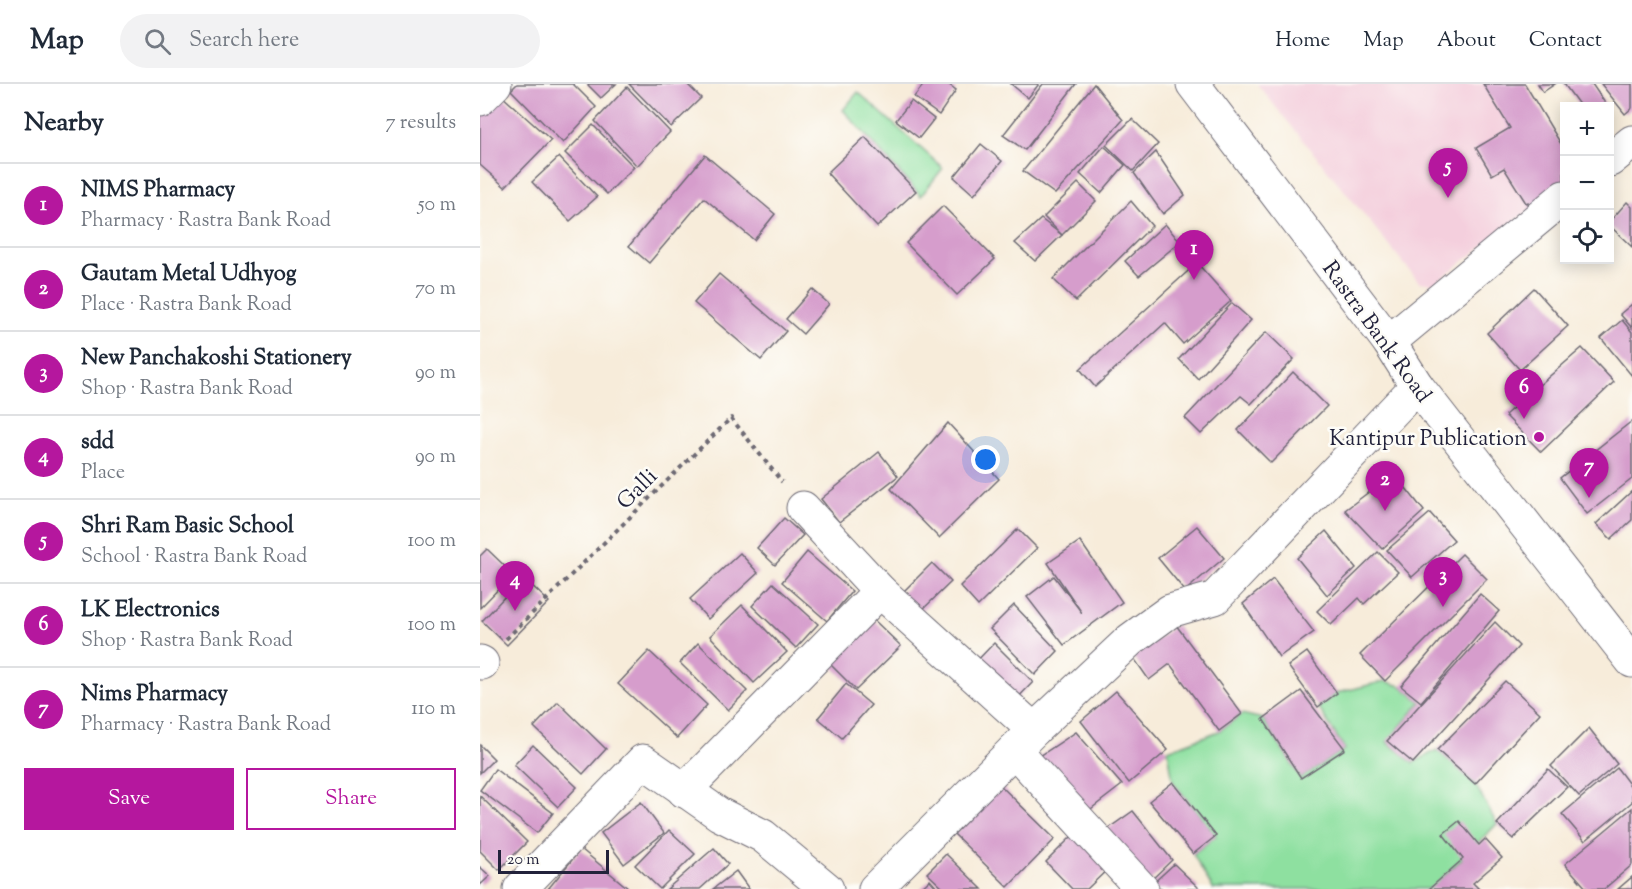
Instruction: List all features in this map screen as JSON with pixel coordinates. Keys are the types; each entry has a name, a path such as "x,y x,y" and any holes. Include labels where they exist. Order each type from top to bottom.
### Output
{"street":[{"path":"480,99 495,84"},
{"name":"Rastra Bank Road","path":"1193,84 1389,342 1417,386 1632,661"},
{"path":"1614,157 1632,142"},
{"path":"1389,342 1560,200"},
{"path":"875,889 1024,740 1138,634 1170,611 1215,598 1417,386"},
{"path":"803,508 1024,740 1142,889"},
{"path":"684,791 880,591"},
{"path":"520,889 643,761 719,814 763,836 827,889"}],"path":[{"name":"Galli","path":"481,662 731,418 803,508"}],"shaded area":[{"path":"1257,84 1525,84 1560,142 1560,186 1434,284 1419,282"}],"green space":[{"path":"858,92 943,168 921,196 843,110"},
{"path":"1385,681 1401,686 1421,702 1387,742 1413,763 1437,750 1475,784 1497,824 1431,889 1213,889 1193,854 1216,836 1173,782 1168,750 1219,731 1242,714 1263,719 1301,778 1345,749 1318,707 1337,693"}],"building":[{"path":"517,84 573,84 596,107 563,143 511,90"},
{"path":"587,84 616,84 601,98"},
{"path":"629,84 687,84 701,98 671,127"},
{"path":"924,84 948,84 956,90 939,115 914,97"},
{"path":"1011,84 1039,84 1028,98"},
{"path":"1043,84 1076,84 1025,150 1003,135"},
{"path":"1094,84 1123,120 1055,194 1023,171"},
{"path":"1483,84 1525,84 1560,142 1560,187 1530,213 1528,202 1526,203 1504,168 1492,175 1476,148 1510,128"},
{"path":"1538,84 1555,84 1543,92"},
{"path":"1564,84 1592,84 1604,102 1577,102"},
{"path":"1601,84 1632,84 1632,108 1625,114"},
{"path":"627,87 670,132 637,166 595,121"},
{"path":"501,95 551,140 505,187 480,165 480,116"},
{"path":"911,101 934,119 919,138 896,120"},
{"path":"1132,119 1158,144 1133,171 1106,145"},
{"path":"593,125 634,167 607,194 565,153"},
{"path":"865,137 916,191 877,227 827,173"},
{"path":"981,144 1002,161 974,195 954,177"},
{"path":"1104,146 1125,165 1101,193 1080,174"},
{"path":"1156,152 1185,195 1163,214 1134,173"},
{"path":"705,155 775,214 754,240 704,198 649,263 629,246"},
{"path":"559,157 597,197 570,221 532,182"},
{"path":"1078,183 1096,201 1062,235 1044,217"},
{"path":"1131,201 1152,226 1076,301 1053,279"},
{"path":"1627,202 1632,207 1632,247 1614,230 1614,217"},
{"path":"943,206 995,259 957,295 906,243"},
{"path":"1041,219 1062,235 1035,261 1015,243"},
{"path":"1165,224 1180,242 1139,276 1125,261"},
{"path":"1197,263 1231,301 1183,344 1165,323 1095,387 1080,369"},
{"path":"719,274 786,331 761,360 694,303"},
{"path":"1534,288 1568,326 1520,370 1487,333"},
{"path":"812,289 829,304 803,334 786,319"},
{"path":"1232,303 1251,320 1198,379 1179,359"},
{"path":"1632,304 1632,328 1620,314"},
{"path":"1622,320 1632,332 1632,376 1601,338"},
{"path":"1266,332 1294,359 1251,404 1241,396 1201,434 1185,418"},
{"path":"1582,348 1614,382 1541,452 1505,415"},
{"path":"1293,372 1327,406 1271,463 1238,430"},
{"path":"1632,421 1632,479 1587,514 1560,478"},
{"path":"948,423 999,479 939,538 891,489"},
{"path":"879,452 898,476 839,522 821,499"},
{"path":"1394,473 1424,511 1382,549 1345,510"},
{"path":"1632,491 1632,520 1611,539 1596,524"},
{"path":"1430,513 1454,540 1412,577 1387,550"},
{"path":"784,518 803,535 775,565 757,548"},
{"path":"1197,526 1224,558 1185,591 1158,558"},
{"path":"1018,529 1037,548 978,606 960,586"},
{"path":"1326,531 1356,568 1327,595 1297,558"},
{"path":"1080,541 1122,602 1064,645 1027,597 1054,576 1082,613 1048,563"},
{"path":"487,549 513,574 480,608 480,556"},
{"path":"807,552 852,591 827,621 782,582"},
{"path":"1378,552 1398,572 1364,604 1359,598 1331,625 1317,611"},
{"path":"740,553 758,573 708,619 690,599"},
{"path":"1462,554 1487,579 1385,681 1360,655"},
{"path":"932,563 951,582 919,613 901,594"},
{"path":"523,577 549,602 507,645 482,621"},
{"path":"1273,579 1314,632 1279,657 1243,604"},
{"path":"773,583 818,624 796,648 752,606"},
{"path":"1480,594 1499,611 1421,702 1401,686"},
{"path":"742,605 787,652 754,683 710,636"},
{"path":"1014,605 1058,651 1035,675 990,629"},
{"path":"873,619 901,646 856,690 826,660"},
{"path":"1495,622 1519,646 1413,763 1387,741"},
{"path":"1176,625 1242,714 1219,731 1170,664 1149,680 1133,657"},
{"path":"698,643 747,691 728,710 680,663"},
{"path":"994,643 1033,682 1011,705 971,667"},
{"path":"649,651 707,705 677,738 618,684"},
{"path":"1307,652 1337,693 1318,707 1288,666"},
{"path":"1505,681 1540,713 1475,784 1437,750"},
{"path":"846,684 871,705 842,738 818,718"},
{"path":"1116,691 1168,750 1129,783 1081,721"},
{"path":"1301,691 1345,749 1301,778 1263,719"},
{"path":"558,702 606,749 583,774 534,727"},
{"path":"1589,728 1617,764 1579,796 1551,766"},
{"path":"1076,732 1122,785 1083,815 1037,758"},
{"path":"480,745 494,759 480,773"},
{"path":"533,745 577,787 558,807 514,765"},
{"path":"1617,768 1632,788 1632,802 1585,841 1562,814"},
{"path":"495,769 553,813 537,833 480,790"},
{"path":"1548,769 1567,787 1513,839 1497,824"},
{"path":"1173,782 1216,836 1193,854 1149,801"},
{"path":"1001,786 1055,839 1008,887 954,834"},
{"path":"480,796 527,842 499,870 480,851"},
{"path":"641,802 664,833 624,864 601,833"},
{"path":"1632,808 1632,865 1604,889 1587,889 1565,864"},
{"path":"1133,811 1172,860 1147,884 1102,833"},
{"path":"1459,821 1479,845 1485,839 1502,858 1473,883 1479,889 1429,889 1463,859 1443,834"},
{"path":"1079,829 1111,866 1087,889 1072,889 1046,862"},
{"path":"669,830 695,854 660,889 635,865"},
{"path":"714,848 728,864 700,889 667,889"},
{"path":"581,849 629,889 548,889"},
{"path":"946,854 982,889 944,889 927,873"},
{"path":"1174,864 1200,889 1154,889 1151,885"},
{"path":"480,867 490,876 480,885"},
{"path":"736,871 749,889 713,889"},
{"path":"1632,877 1632,889 1618,889"},
{"path":"930,880 938,889 920,889"}],"place":[{"name":"Shri Ram Basic School","path":"1448,198"},
{"name":"NIMS Pharmacy","path":"1194,280"},
{"name":"LK Electronics","path":"1524,419"},
{"name":"Kantipur Publication","path":"1539,437"},
{"name":"Nims Pharmacy","path":"1589,498"},
{"name":"Gautam Metal Udhyog","path":"1385,511"},
{"name":"New Panchakoshi Stationery","path":"1443,607"},
{"name":"sdd","path":"515,611"}]}
